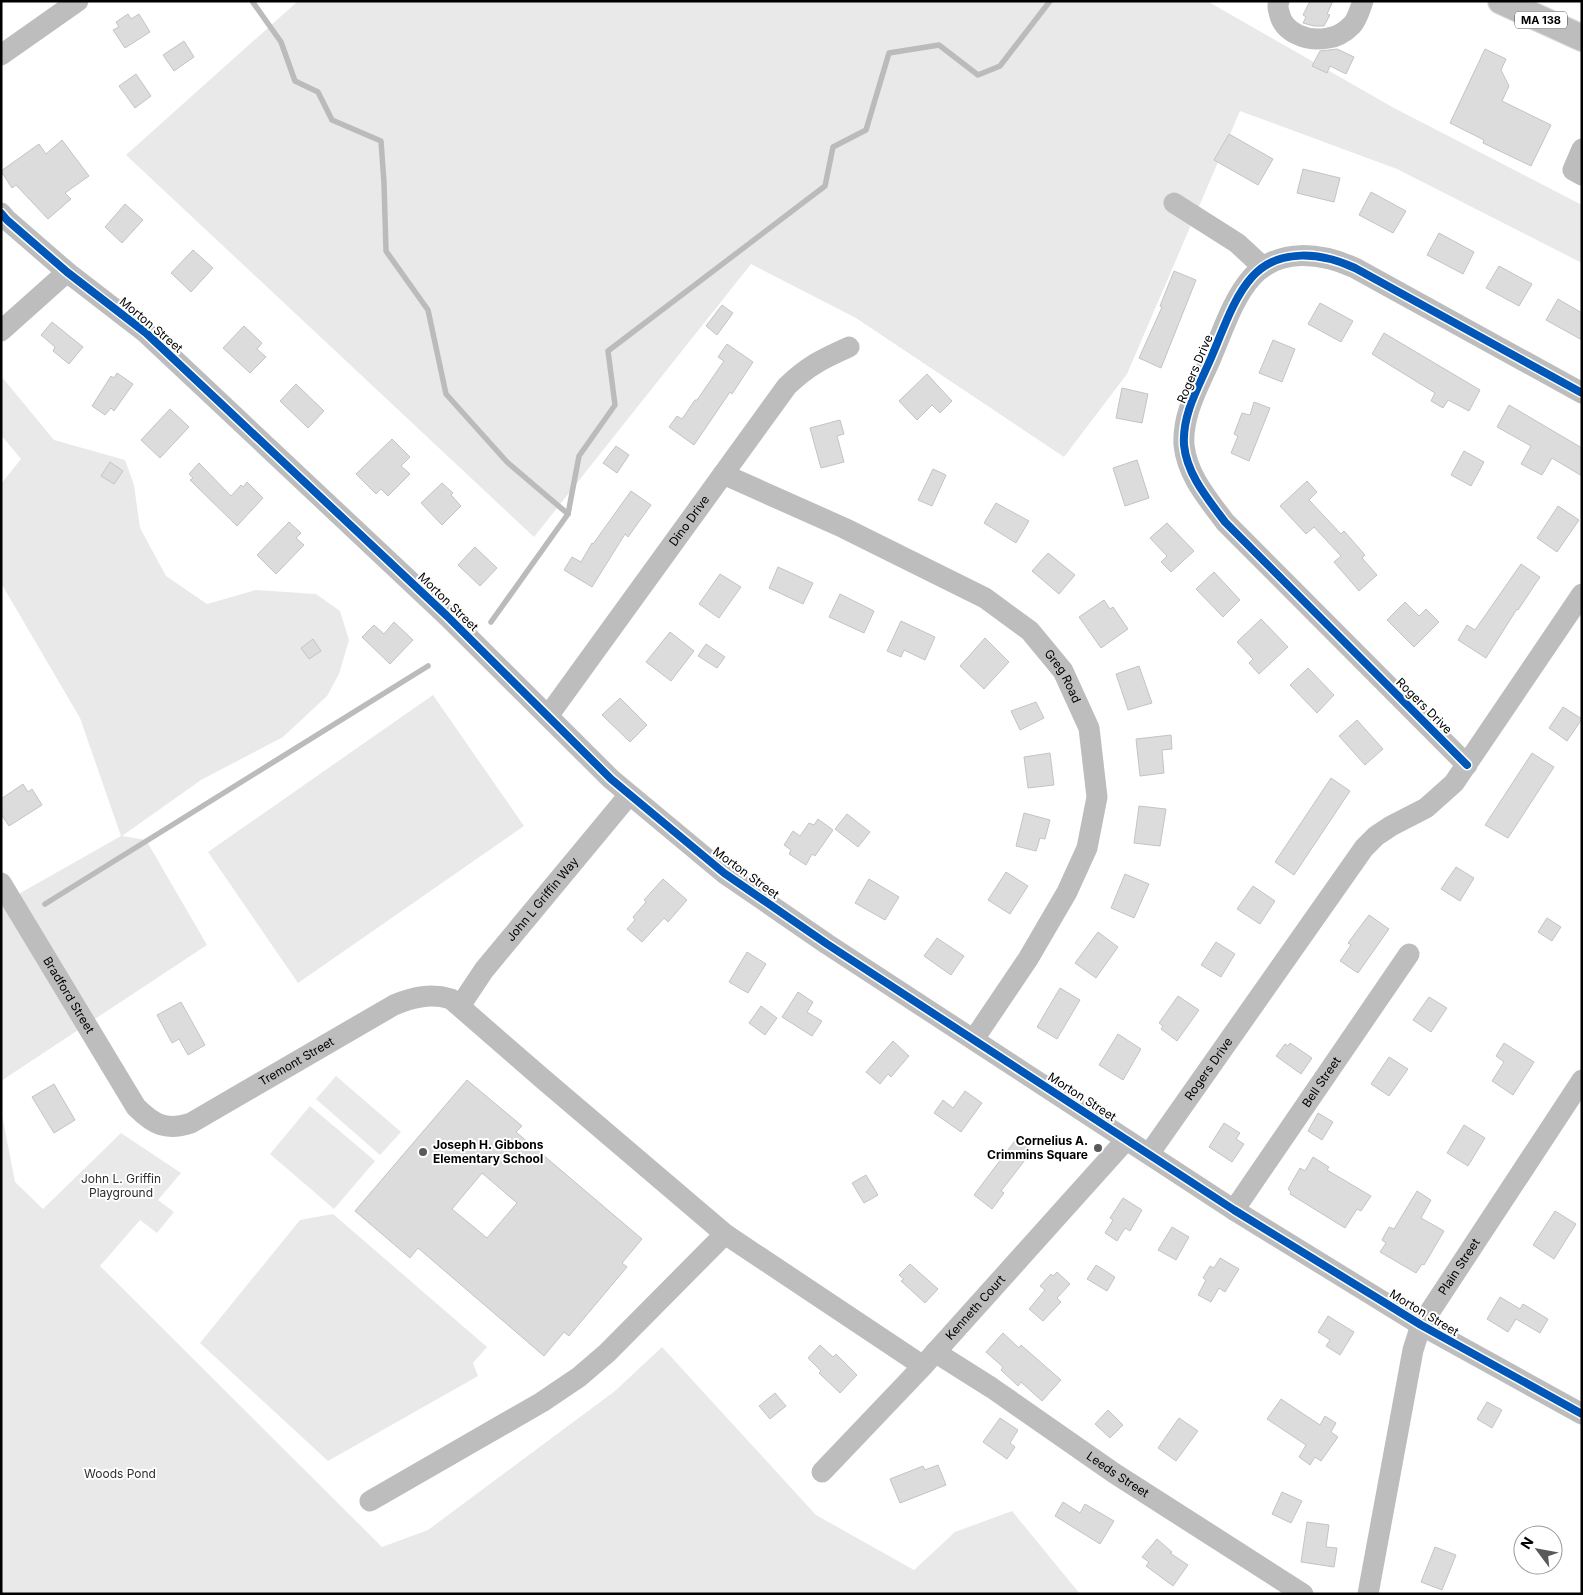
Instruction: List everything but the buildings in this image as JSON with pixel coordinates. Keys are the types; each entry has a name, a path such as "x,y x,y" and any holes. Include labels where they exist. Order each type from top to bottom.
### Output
{"main road":[{"name":"MA 138","path":"1501,1 1582,38"}],"street":[{"path":"1,55 78,1"},
{"path":"1279,1 1277,5 1280,19 1285,26 1291,32 1310,39 1328,38 1341,34 1354,24 1363,1"},
{"path":"1582,150 1573,170 1582,175"},
{"path":"1174,203 1237,243 1263,267"},
{"name":"Morton Street","path":"3,217 67,272 146,332 389,560 630,795 724,873 827,944 1234,1210 1421,1325 1582,1414"},
{"name":"Rogers Drive","path":"1468,765 1225,522 1196,482 1188,464 1184,445 1185,425 1191,402 1236,302 1252,277 1263,267 1274,261 1304,255 1336,260 1355,268 1582,393"},
{"path":"1,331 67,272"},
{"name":"Dino Drive","path":"548,716 787,386 803,370 817,361 849,346"},
{"name":"Greg Road","path":"723,474 844,528 986,598 1030,631 1063,671 1090,728 1097,797 1087,848 1067,892 1028,959 974,1039"},
{"name":"Rogers Drive","path":"1149,1154 1364,848 1376,836 1391,826 1426,808 1454,784 1582,594"},
{"name":"John L Griffin Way","path":"460,1006 484,970 630,795"},
{"name":"Bradford Street","path":"1,883 136,1108"},
{"name":"Bell Street","path":"1234,1210 1409,954"},
{"name":"Tremont Street","path":"136,1108 160,1126 170,1128 190,1123 394,1005 408,999 432,996 451,999 543,1080 726,1234"},
{"name":"Plain Street","path":"1368,1594 1413,1350 1421,1325 1582,1080"},
{"name":"Kenneth Court","path":"822,1472 929,1359 1126,1140"},
{"path":"370,1501 542,1402 579,1377 607,1354 726,1234"},
{"name":"Leeds Street","path":"726,1234 929,1359 992,1388 1114,1472 1303,1594"}],"green space":[{"path":"298,1 1207,1 1394,108 1582,205 1582,263 1397,169 1240,111 1127,374 1064,457 856,318 751,264 534,537 126,155"},
{"path":"1,376 54,440 125,460 134,485 140,528 166,576 207,604 256,590 316,594 340,611 349,640 339,674 327,696 283,737 201,780 122,836 146,840 207,945 1,1081 1,904 121,836 80,718 1,583 1,484 21,459 1,435"},
{"path":"433,695 524,826 298,983 208,852"},
{"path":"336,1076 401,1132 380,1155 316,1099"},
{"path":"310,1106 375,1161 334,1209 270,1154"},
{"path":"1,1110 15,1182 43,1209 121,1133 181,1173 158,1200 174,1212 157,1233 140,1220 100,1266 382,1547 428,1530 615,1391 662,1347 816,1515 914,1570 955,1532 1012,1511 1080,1594 1,1594"},
{"path":"333,1214 487,1347 473,1363 478,1376 328,1461 200,1343 300,1220"}],"waterway":[{"path":"252,1 281,42 295,81 318,92 332,120 381,141 386,251 428,310 446,394 507,462 568,514"},
{"path":"491,622 568,514 579,456 615,405 608,351 825,186 833,147 866,130 889,53 939,45 978,75 1000,66 1050,1"},
{"path":"45,904 428,666"}],"cycle path":[{"path":"1,213 67,272 146,333 447,616 611,779 724,873 827,944 1234,1210 1421,1325 1582,1414"},
{"path":"1467,765 1225,522 1199,486 1189,466 1184,445 1188,411 1228,316 1245,285 1263,267 1288,257 1301,256 1329,259 1355,268 1582,393"}],"place":[{"name":"Cornelius A. Crimmins Square","path":"1098,1148"},
{"name":"Joseph H. Gibbons Elementary School","path":"423,1152"}],"park label":[{"name":"John L. Griffin Playground","path":"121,1186"},
{"name":"Woods Pond","path":"120,1474"}]}
